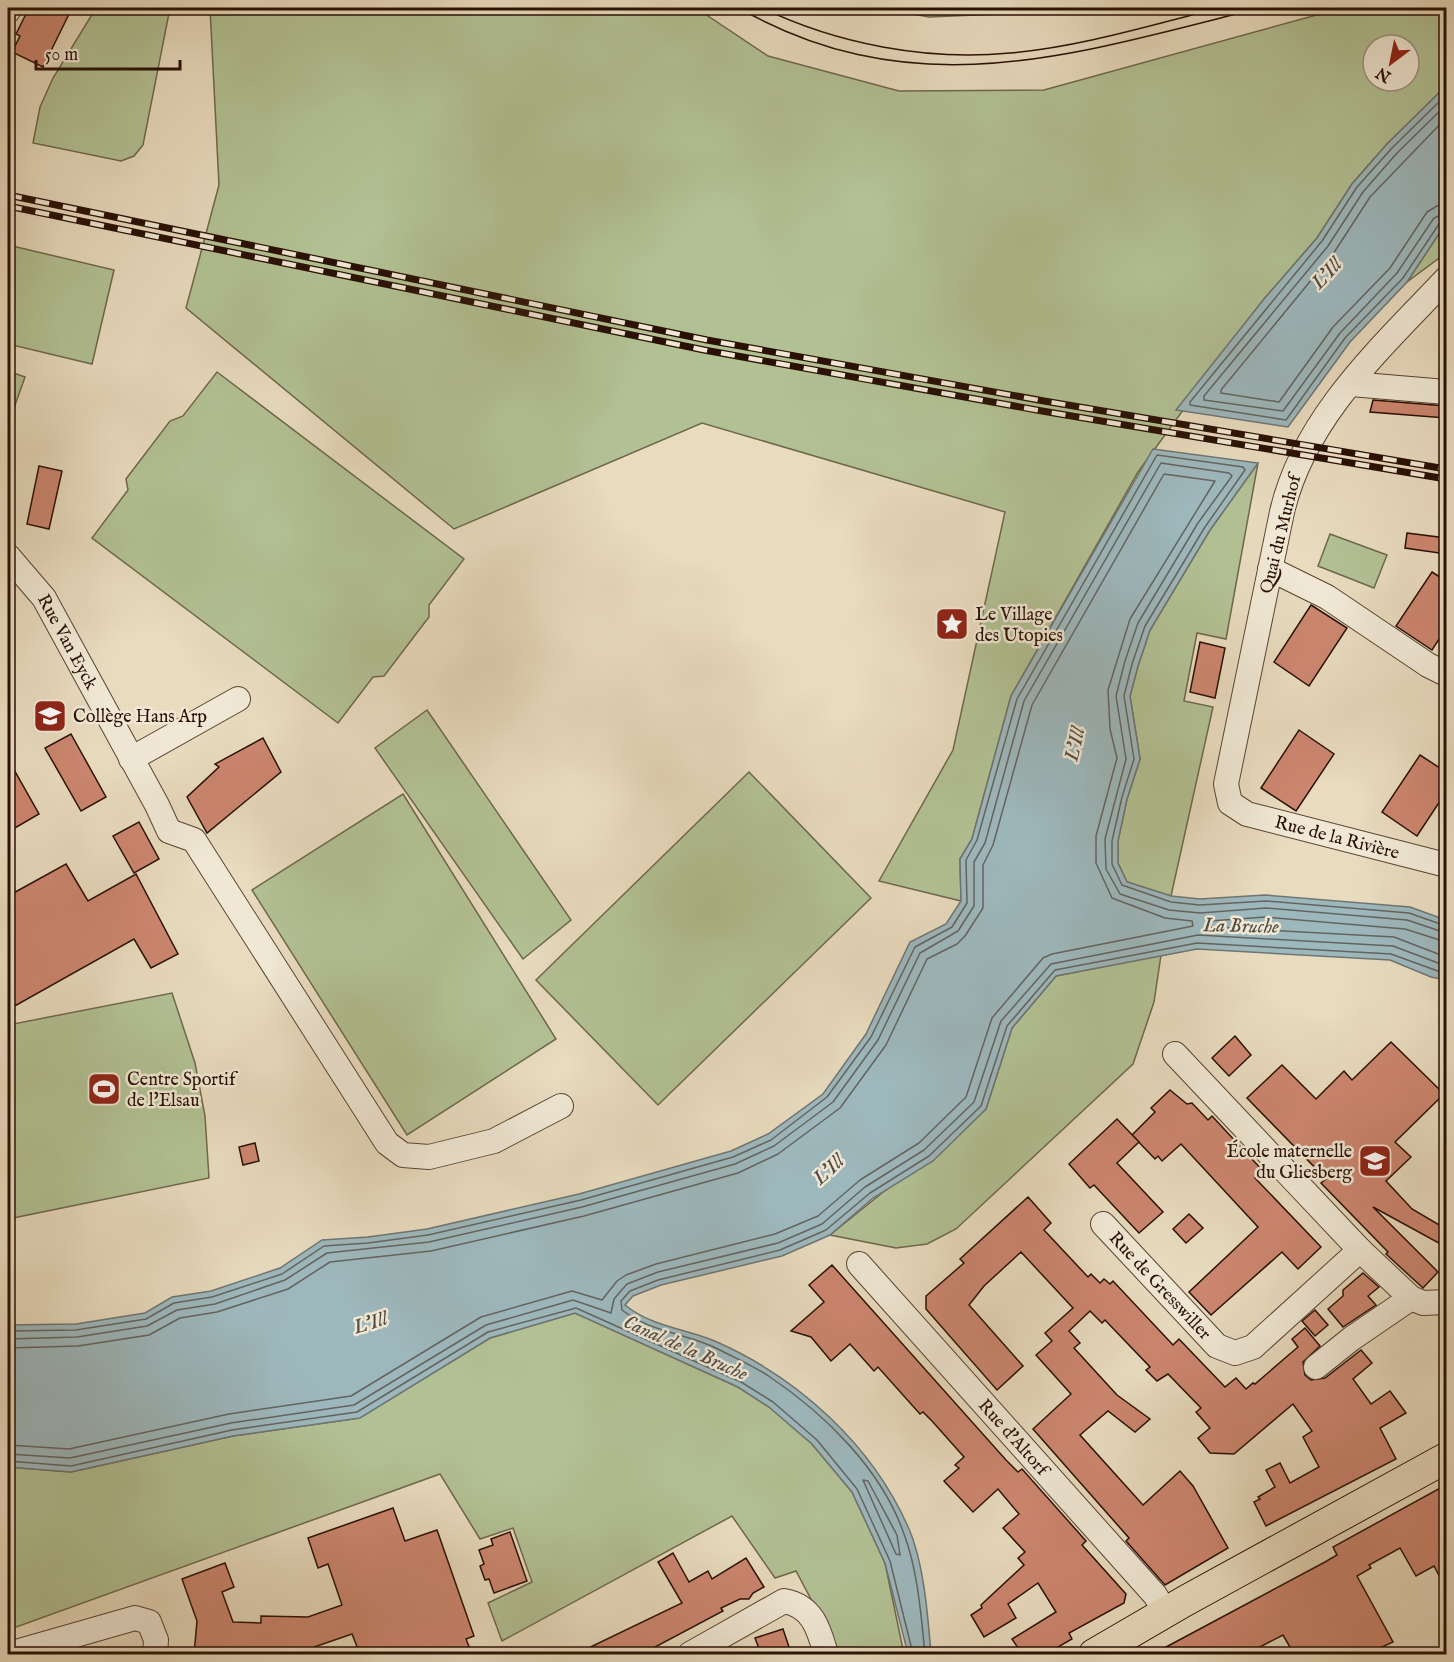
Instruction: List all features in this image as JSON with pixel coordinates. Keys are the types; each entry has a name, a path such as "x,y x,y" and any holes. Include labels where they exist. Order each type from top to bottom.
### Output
{"main road":[{"path":"1095,1654 1446,1458"}],"street":[{"name":"Quai du Murhof","path":"1230,803 1226,784 1286,494 1295,469 1312,437 1351,384 1446,279"},
{"path":"1351,384 1446,392"},
{"name":"Rue Van Eyck","path":"8,556 44,598 169,831 194,840 387,1143 403,1155 429,1157 494,1141 561,1106"},
{"path":"1270,569 1327,597 1428,665 1446,674"},
{"path":"131,759 238,699"},
{"name":"Rue de la Rivière","path":"1230,803 1247,814 1446,865"},
{"path":"1175,1054 1360,1250 1411,1298 1424,1303 1446,1302"},
{"name":"Rue de Gresswiller","path":"1103,1224 1217,1346 1235,1353 1253,1347 1360,1250"},
{"name":"Rue d'Altorf","path":"859,1264 1155,1595 1166,1613"},
{"path":"1316,1367 1351,1339 1411,1298"},
{"path":"690,1654 784,1601 798,1605 813,1620 826,1654"},
{"path":"9,1654 135,1618 149,1623 156,1640 155,1654"}],"green space":[{"path":"96,8 170,8 143,145 134,156 121,161 33,143 40,107 53,78"},
{"path":"210,8 696,8 768,56 899,91 1044,90 1342,8 1446,8 1446,86 1387,144 1352,184 1317,238 1264,299 1138,472 1011,696 972,839 960,859 961,901 879,881 953,750 1005,512 702,423 454,529 186,308 219,185"},
{"path":"879,8 1048,8 1025,13 929,17"},
{"path":"1446,223 1446,253 1407,282"},
{"path":"8,245 114,270 92,364 8,344"},
{"path":"8,371 25,377 8,425"},
{"path":"217,372 464,559 429,605 429,617 384,676 373,677 338,723 92,538 128,490 126,479 170,421 183,416"},
{"path":"1258,463 1226,639 1197,633 1184,701 1213,707 1171,896 1127,882 1118,863 1118,841 1127,799 1140,759 1130,696 1150,630 1210,530"},
{"path":"1330,534 1387,555 1374,588 1318,566"},
{"path":"427,710 571,920 523,959 375,748"},
{"path":"749,772 871,898 658,1105 536,980"},
{"path":"403,794 556,1039 407,1135 252,890"},
{"path":"1161,955 1154,1002 1133,1064 956,1229 927,1244 896,1248 830,1235 986,1109 1012,1028 1056,976"},
{"name":"Centre Sportif de l'Elsau","path":"172,993 195,1063 205,1116 209,1178 8,1219 8,1025"},
{"path":"575,1313 738,1387 769,1407 812,1444 852,1492 885,1563 904,1654 840,1654 796,1571 775,1578 732,1516 502,1641 488,1603 532,1582 513,1528 480,1539 440,1474 8,1630 8,1467 71,1472 233,1436 359,1418 490,1338"}],"water":[{"name":"L'Ill","path":"1446,86 1446,223 1407,282 1350,342 1288,427 1176,410 1264,299 1317,238 1352,184 1387,144"},
{"path":"1153,449 1258,463 1210,530 1150,630 1138,666 1130,696 1140,759 1127,799 1118,841 1118,863 1127,882 1171,896 1200,899 1265,895 1410,907 1446,920 1446,980 1431,977 1390,960 1197,949 1056,976 1012,1028 986,1109 933,1161 873,1198 830,1235 782,1256 661,1285 633,1296 625,1305 658,1323 717,1342 748,1357 805,1396 831,1418 854,1443 894,1499 909,1529 918,1558 924,1591 931,1654 908,1654 885,1563 852,1492 812,1444 769,1407 738,1387 575,1313 490,1338 360,1418 233,1436 71,1472 8,1467 8,1325 76,1324 145,1313 172,1297 211,1291 280,1268 322,1240 368,1237 427,1229 579,1194 731,1151 768,1134 823,1094 866,1034 910,942 946,924 961,901 960,859 972,839 1011,696"}],"building":[{"path":"29,8 72,8 43,67 12,52 20,36 16,34"},
{"path":"1373,400 1446,406 1446,418 1370,412"},
{"path":"39,466 62,471 49,529 27,524"},
{"path":"1407,533 1446,538 1446,554 1405,548"},
{"path":"1432,572 1446,581 1446,617 1440,626 1445,630 1432,650 1396,626"},
{"path":"1311,605 1347,628 1309,686 1274,662"},
{"path":"1200,642 1225,648 1215,698 1190,692"},
{"path":"1299,730 1334,754 1296,811 1261,788"},
{"path":"71,734 106,797 81,811 45,748"},
{"path":"263,738 281,772 207,833 187,797 219,767 215,764"},
{"path":"1420,755 1446,772 1446,792 1417,836 1382,812"},
{"path":"8,759 39,814 8,832"},
{"path":"139,822 159,859 134,873 113,836"},
{"path":"66,864 88,901 136,874 178,954 151,968 134,939 13,1007 8,998 8,896"},
{"path":"1235,1036 1251,1055 1229,1076 1212,1058"},
{"path":"1391,1042 1444,1094 1395,1142 1411,1157 1386,1181 1412,1209 1446,1229 1446,1247 1373,1207 1438,1272 1423,1288 1386,1254 1388,1252 1321,1183 1326,1179 1247,1098 1282,1065 1316,1099 1344,1071 1352,1080"},
{"path":"1170,1090 1187,1104 1192,1103 1208,1120 1212,1116 1263,1171 1255,1178 1321,1247 1298,1269 1282,1252 1211,1315 1189,1292 1258,1227 1181,1144 1162,1161 1158,1156 1155,1159 1132,1135 1155,1112 1151,1108"},
{"path":"1117,1119 1139,1142 1117,1163 1163,1212 1139,1233 1094,1185 1090,1188 1069,1164"},
{"path":"255,1143 259,1161 243,1165 239,1147"},
{"path":"1028,1197 1051,1223 1044,1230 1088,1277 1091,1274 1100,1283 1104,1279 1110,1284 1113,1281 1173,1345 1179,1339 1225,1387 1236,1378 1246,1389 1253,1383 1255,1384 1298,1347 1292,1339 1305,1328 1320,1346 1303,1362 1305,1375 1311,1380 1325,1378 1361,1350 1372,1363 1353,1379 1371,1404 1390,1391 1406,1413 1380,1428 1396,1459 1266,1526 1254,1502 1275,1487 1266,1470 1280,1463 1290,1483 1319,1467 1303,1437 1312,1431 1293,1404 1234,1454 1210,1453 1198,1438 1210,1428 1196,1412 1201,1408 1168,1374 1157,1381 1146,1370 1150,1367 1105,1320 1102,1323 1090,1311 1069,1331 1080,1343 1074,1348 1117,1395 1150,1419 1135,1432 1108,1411 1080,1435 1143,1505 1180,1471 1193,1486 1228,1548 1165,1585 1126,1541 1129,1538 1033,1429 1071,1394 1036,1355 1052,1341 1045,1333 1073,1308 1021,1252 984,1286 969,1305 1023,1366 997,1390 926,1309 926,1296 964,1263 960,1259"},
{"path":"1189,1214 1203,1228 1186,1243 1173,1229"},
{"path":"832,1265 1006,1460 1018,1472 1022,1469 1086,1541 1082,1545 1126,1594 1124,1603 1069,1633 1072,1639 1046,1654 1022,1654 1012,1639 1056,1612 1038,1583 1008,1604 1016,1618 984,1637 971,1615 982,1608 981,1605 1024,1565 1018,1558 1025,1552 1003,1528 1019,1514 998,1489 973,1512 944,1481 959,1468 955,1465 964,1457 923,1412 920,1414 878,1367 874,1371 850,1344 831,1361 811,1337 791,1331 824,1302 809,1285"},
{"path":"1363,1273 1379,1287 1368,1296 1376,1305 1343,1327 1328,1309 1343,1296 1343,1290"},
{"path":"1315,1310 1328,1325 1315,1336 1302,1321"},
{"path":"1442,1487 1446,1496 1446,1589 1434,1566 1416,1576 1400,1548 1369,1565 1371,1568 1357,1576 1393,1642 1367,1654 1294,1654 1283,1635 1256,1649 1259,1654 1153,1654 1325,1562 1337,1555 1333,1547"},
{"path":"393,1508 405,1541 437,1530 474,1636 466,1639 472,1654 445,1654 444,1650 431,1654 360,1654 352,1634 294,1654 194,1654 197,1621 182,1579 225,1563 234,1587 222,1592 233,1622 261,1623 261,1616 308,1617 342,1605 328,1564 318,1568 308,1538"},
{"path":"510,1532 527,1581 494,1593 489,1579 485,1580 480,1566 484,1564 479,1550 493,1545 491,1539"},
{"path":"673,1553 689,1582 708,1571 712,1579 746,1558 764,1587 753,1593 749,1599 740,1599 721,1608 723,1611 642,1654 576,1654 682,1603 658,1562"},
{"path":"783,1629 790,1650 788,1654 761,1654 755,1638"}],"tram line":[{"path":"739,8 805,39 869,57 934,64 998,63 1062,54 1127,41 1260,8"},
{"path":"762,8 821,31 883,47 914,52 978,55 1063,46 1219,8"}],"railway":[{"path":"8,195 707,340 1044,401 1446,469"},
{"path":"8,206 704,350 1042,411 1446,479"}],"place":[{"name":"Le Village des Utopies","path":"952,624"},
{"name":"Collège Hans Arp","path":"50,716"},
{"name":"Centre Sportif de l'Elsau","path":"104,1089"},
{"name":"École maternelle du Gliesberg","path":"1375,1161"}],"water label":[{"name":"La Bruche","path":"1241,925"},
{"name":"Canal de la Bruche","path":"686,1347"}]}
